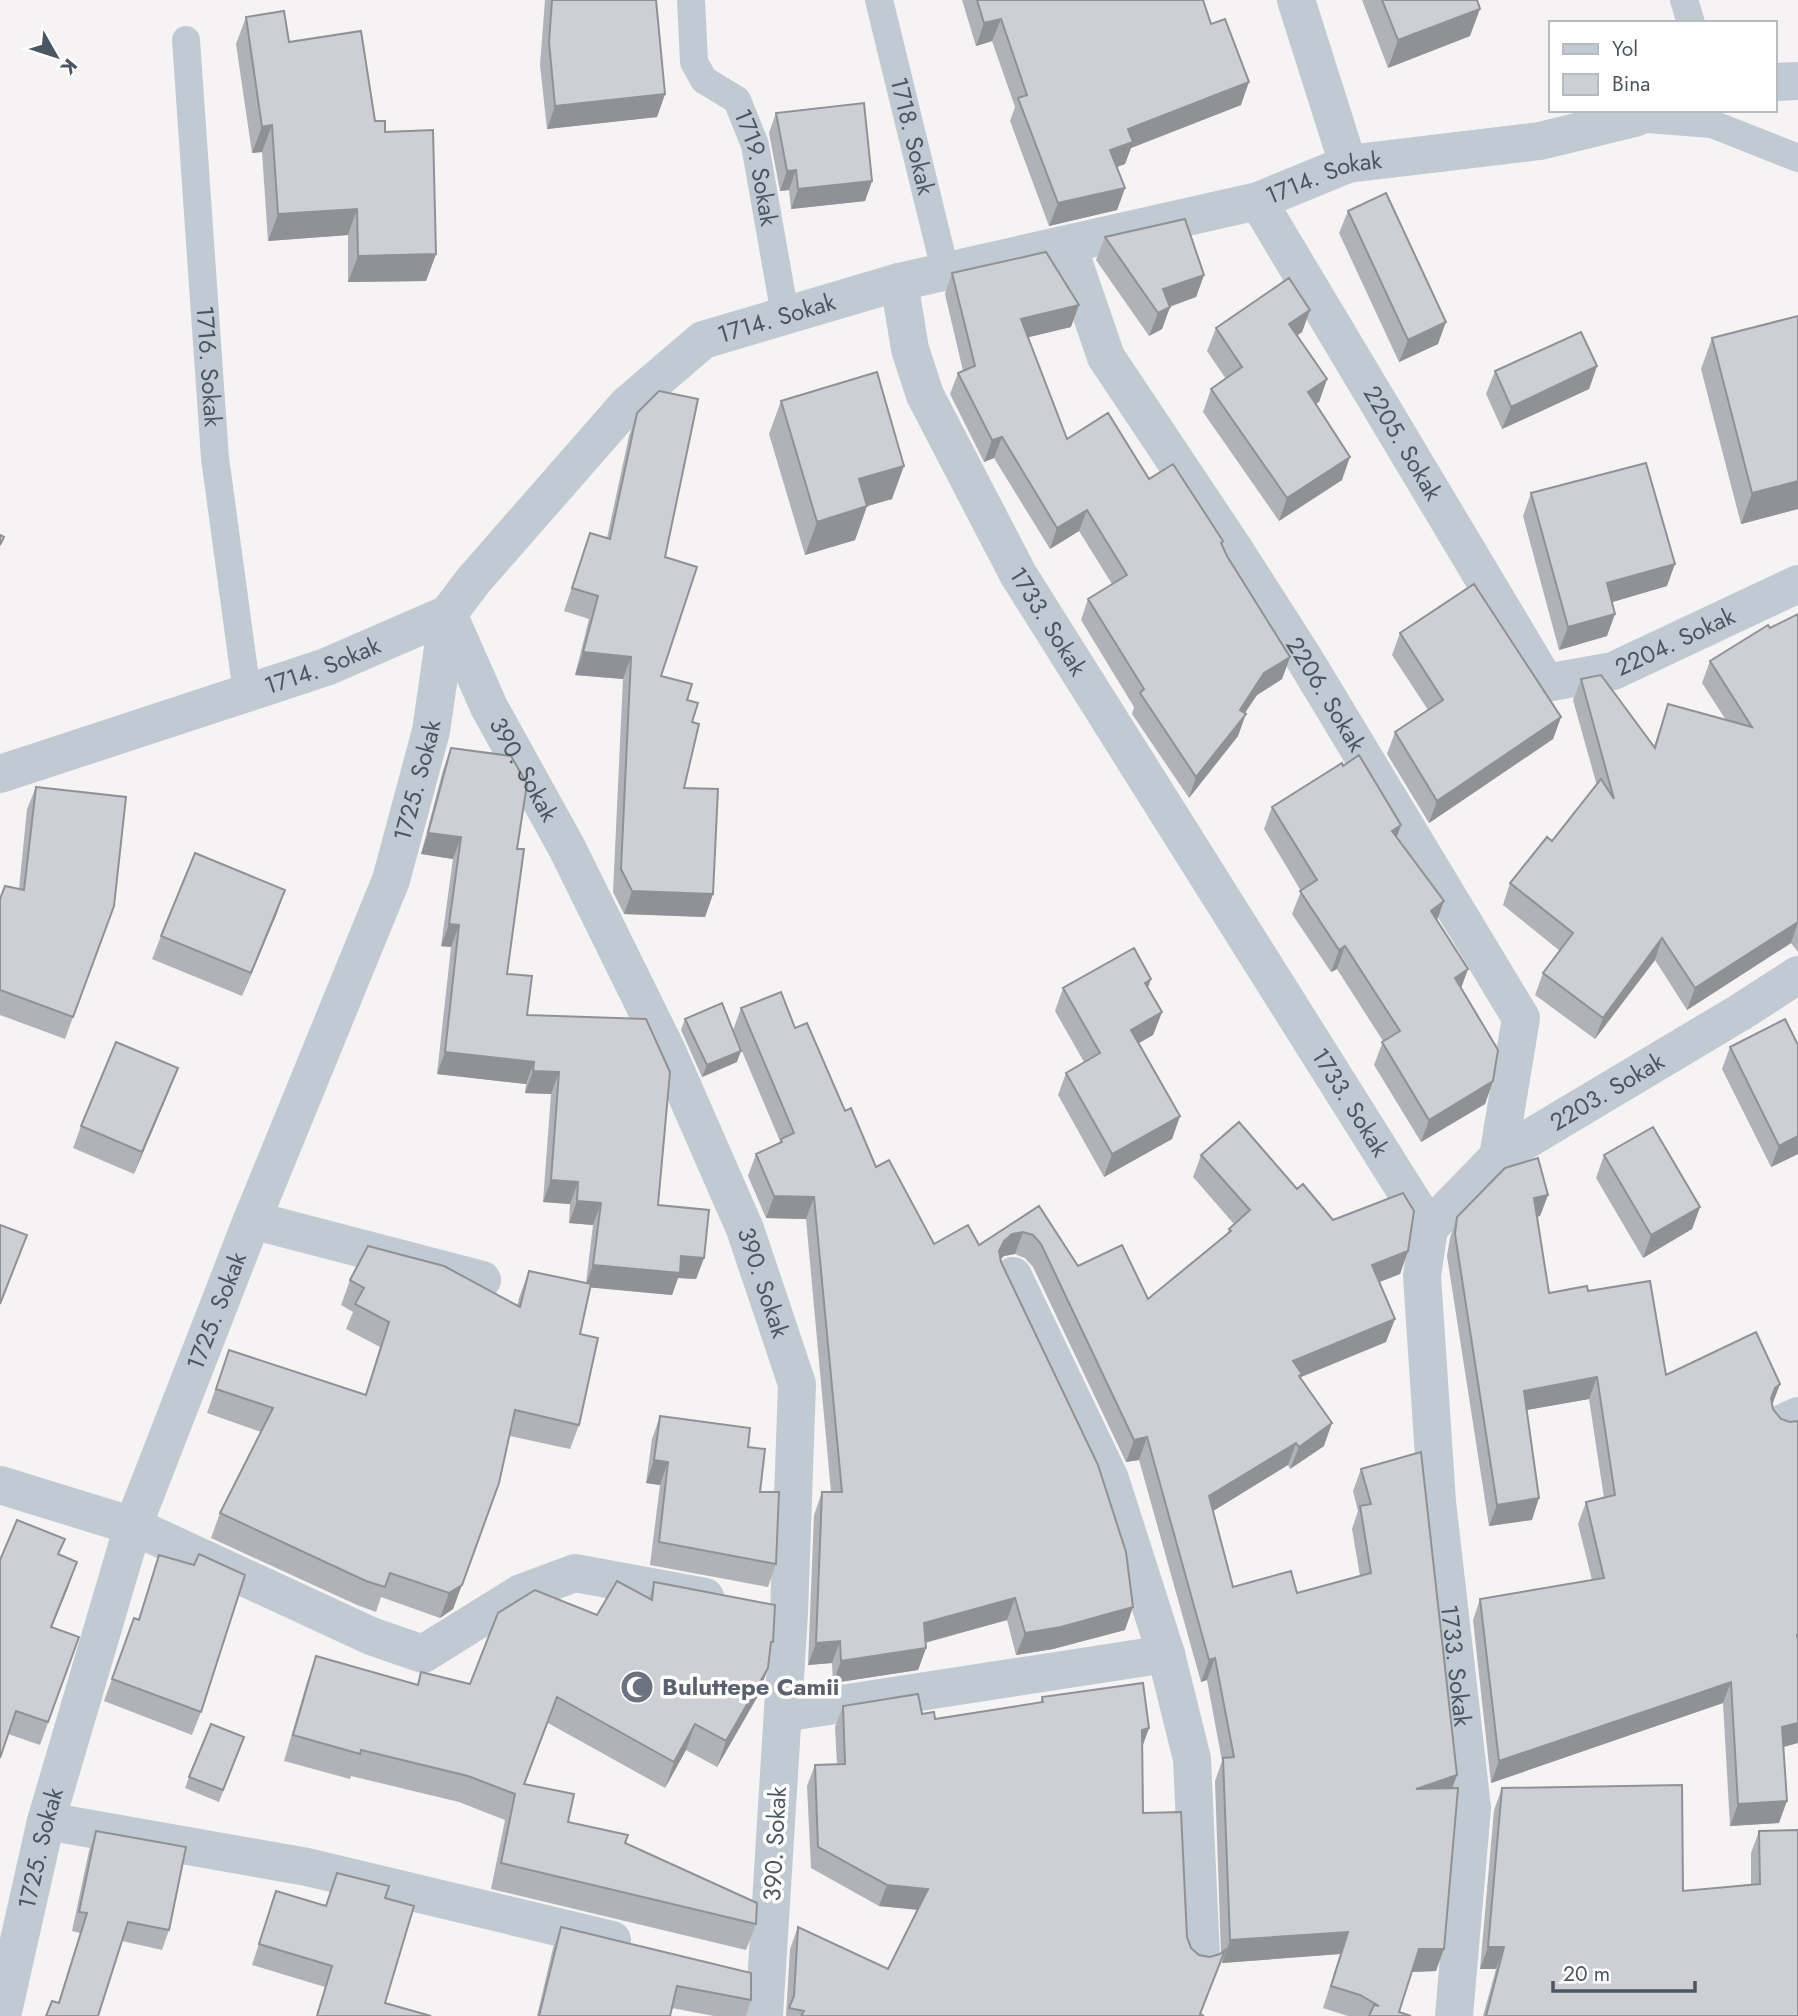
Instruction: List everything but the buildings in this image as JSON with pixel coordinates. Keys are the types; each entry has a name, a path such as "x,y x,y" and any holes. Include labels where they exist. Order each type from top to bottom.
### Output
{"street":[{"path":"1296,0 1348,164"},
{"path":"1777,82 1798,81"},
{"name":"1714. Sokak","path":"0,774 326,667 447,614 627,405 703,340 899,282 946,274 1258,201 1348,164 1540,141 1644,114"},
{"name":"2205. Sokak","path":"1258,201 1546,683"},
{"name":"2206. Sokak","path":"1068,246 1106,357 1234,549 1304,660 1521,1018 1498,1157"},
{"name":"1733. Sokak","path":"899,282 910,349 925,395 1018,574 1429,1228 1422,1276 1437,1502 1472,1808 1454,2016"},
{"name":"2204. Sokak","path":"1546,683 1613,671 1798,584"},
{"name":"1725. Sokak","path":"2,2016 46,1821 133,1526 251,1220 391,880 431,731 447,614"},
{"name":"390. Sokak","path":"447,614 489,707 567,848 668,1053 745,1228 797,1384 789,1613 764,2016"},
{"name":"2203. Sokak","path":"1429,1228 1498,1157 1798,975"},
{"path":"251,1220 482,1280"},
{"path":"1013,1276 1110,1479 1166,1654 1192,1759 1201,1957"},
{"path":"0,1485 133,1526 371,1636 423,1654 521,1593 575,1573 789,1613"},
{"path":"783,1713 1166,1654"},
{"path":"46,1821 307,1867 645,1948"},
{"path":"727,1967 767,1977"}],"lane":[{"name":"1719. Sokak","path":"691,0 694,61 704,80 737,100 755,145 785,315"},
{"name":"1718. Sokak","path":"879,0 946,274"},
{"path":"1684,0 1690,21"},
{"name":"1716. Sokak","path":"186,40 215,458 247,693"},
{"name":"1714. Sokak","path":"1644,114 1712,124 1798,158"}],"place":[{"name":"Buluttepe Camii","path":"637,1687"}]}
